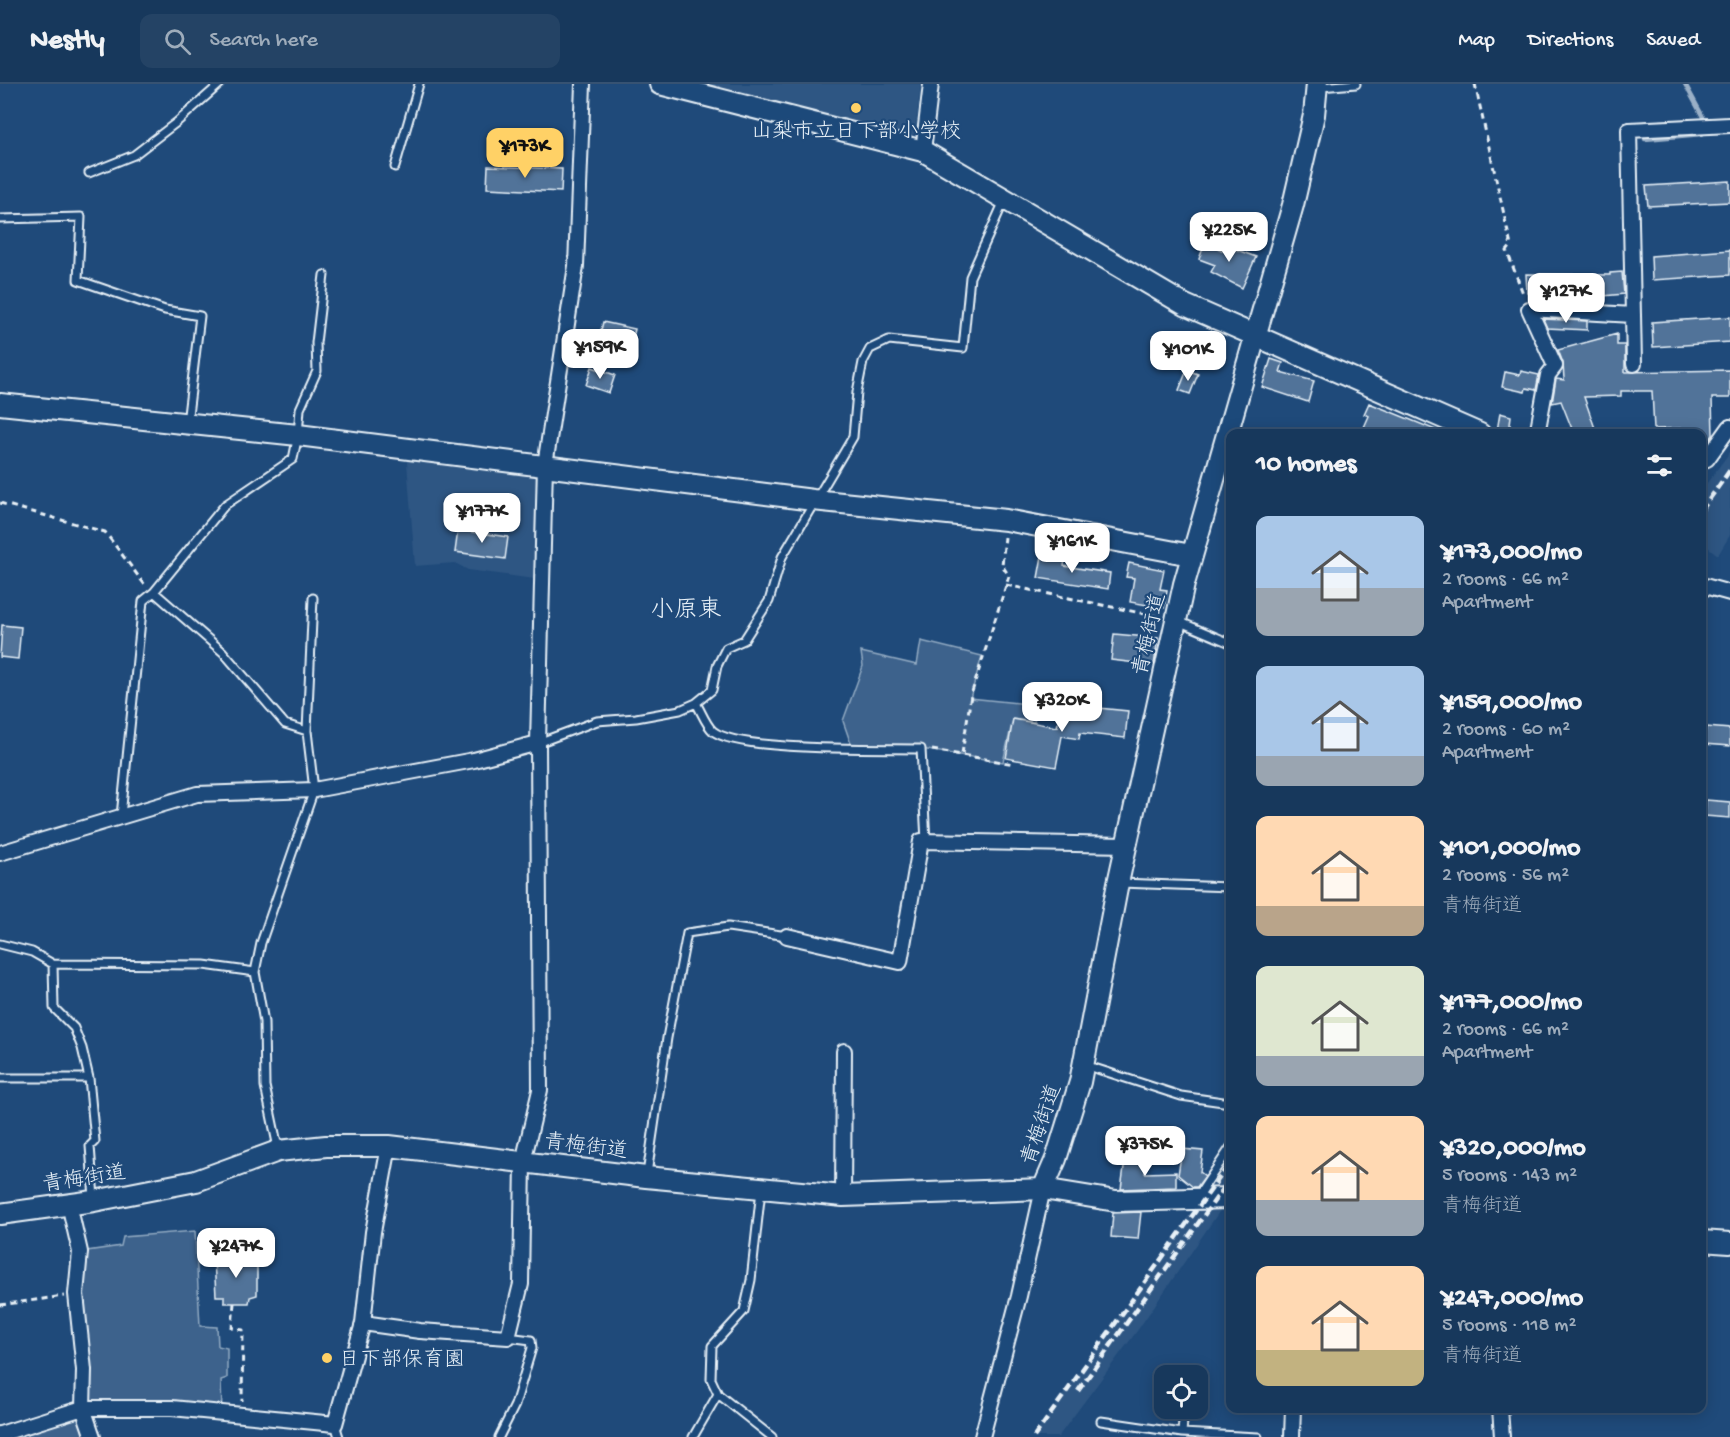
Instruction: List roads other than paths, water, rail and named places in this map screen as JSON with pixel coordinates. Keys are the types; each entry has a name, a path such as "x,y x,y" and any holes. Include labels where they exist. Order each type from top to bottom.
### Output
{"main road":[{"path":"660,84 923,151 1185,305 1468,429"},
{"name":"青梅街道","path":"1227,429 1306,154 1318,85"},
{"path":"0,404 298,435 813,500 1006,520 1191,555"},
{"name":"青梅街道","path":"0,1214 94,1201 196,1181 278,1150 326,1146 389,1146 843,1196 1043,1189 1056,1159 1083,1064 1118,883 1176,620 1191,555 1226,434"},
{"path":"1043,1189 1116,1201 1226,1198"},
{"path":"1706,1241 1730,1243"}],"street":[{"path":"363,1323 420,1331 508,1337 520,1284 523,1162 540,1090 538,743 544,465 576,266 582,84"},
{"path":"923,151 931,84"},
{"path":"1634,364 1629,130 1730,125"},
{"path":"1538,429 1548,375 1555,366 1529,309 1633,315"},
{"path":"1706,459 1730,427"},
{"path":"1706,586 1730,593"},
{"path":"0,853 197,794 314,790 474,760 538,743"},
{"path":"787,936 900,962 921,841 1127,845"},
{"path":"843,1196 844,1051"},
{"path":"0,1434 83,1408 172,1408 243,1414 337,1430 363,1323 373,1232 389,1146"},
{"path":"982,1437 1019,1296 1043,1189"},
{"path":"69,1204 80,1252 76,1294 84,1370 83,1408 93,1437"},
{"path":"1292,1437 1293,1413"},
{"path":"1500,1413 1502,1437"}],"lane":[{"path":"89,173 134,155 177,122 220,84"},
{"path":"395,167 419,84"},
{"path":"1318,85 1356,84"},
{"path":"538,743 597,722 680,710 696,703 712,690 717,666 726,648 744,640 769,601 782,557 813,500 853,437 857,392 863,362 870,349 889,340 963,348 970,277 1005,199"},
{"path":"0,219 81,217 78,280 165,310 200,315 187,424"},
{"path":"121,816 143,601 154,592 225,505 293,459 300,409 317,371 316,343 324,275"},
{"path":"154,592 223,652 285,724 307,731"},
{"path":"278,1150 265,1086 264,1022 255,972 261,943 314,790 307,731 313,598"},
{"path":"1176,620 1226,641"},
{"path":"696,703 711,730 726,738 753,745 921,749 926,841"},
{"path":"1118,883 1226,887"},
{"path":"646,1176 667,1038 687,933 728,927 787,936"},
{"path":"0,944 32,952 53,964 204,965 255,972"},
{"path":"53,964 54,1008 74,1028 88,1078 95,1141 90,1146 94,1201"},
{"path":"1083,1064 1181,1095 1226,1102"},
{"path":"0,1078 88,1078"},
{"path":"1196,1199 1226,1154"},
{"path":"762,1187 751,1280 744,1311 712,1346 711,1379 718,1394 772,1437"},
{"path":"500,1437 515,1405 532,1348 531,1340 508,1337"},
{"path":"693,1437 718,1394"},
{"path":"1182,1433 1183,1419"},
{"path":"1101,1421 1182,1433 1258,1437"}],"waterway":[{"path":"1645,139 1702,134 1703,117 1685,84"}],"railway":[{"path":"1706,504 1730,470"},
{"path":"1034,1437 1226,1169"},
{"path":"1078,1391 1226,1185"}],"place":[{"name":"山梨市立日下部小学校","path":"856,108"},
{"name":"日下部保育園","path":"327,1358"}],"district":[{"name":"小原東","path":"686,608"}]}
